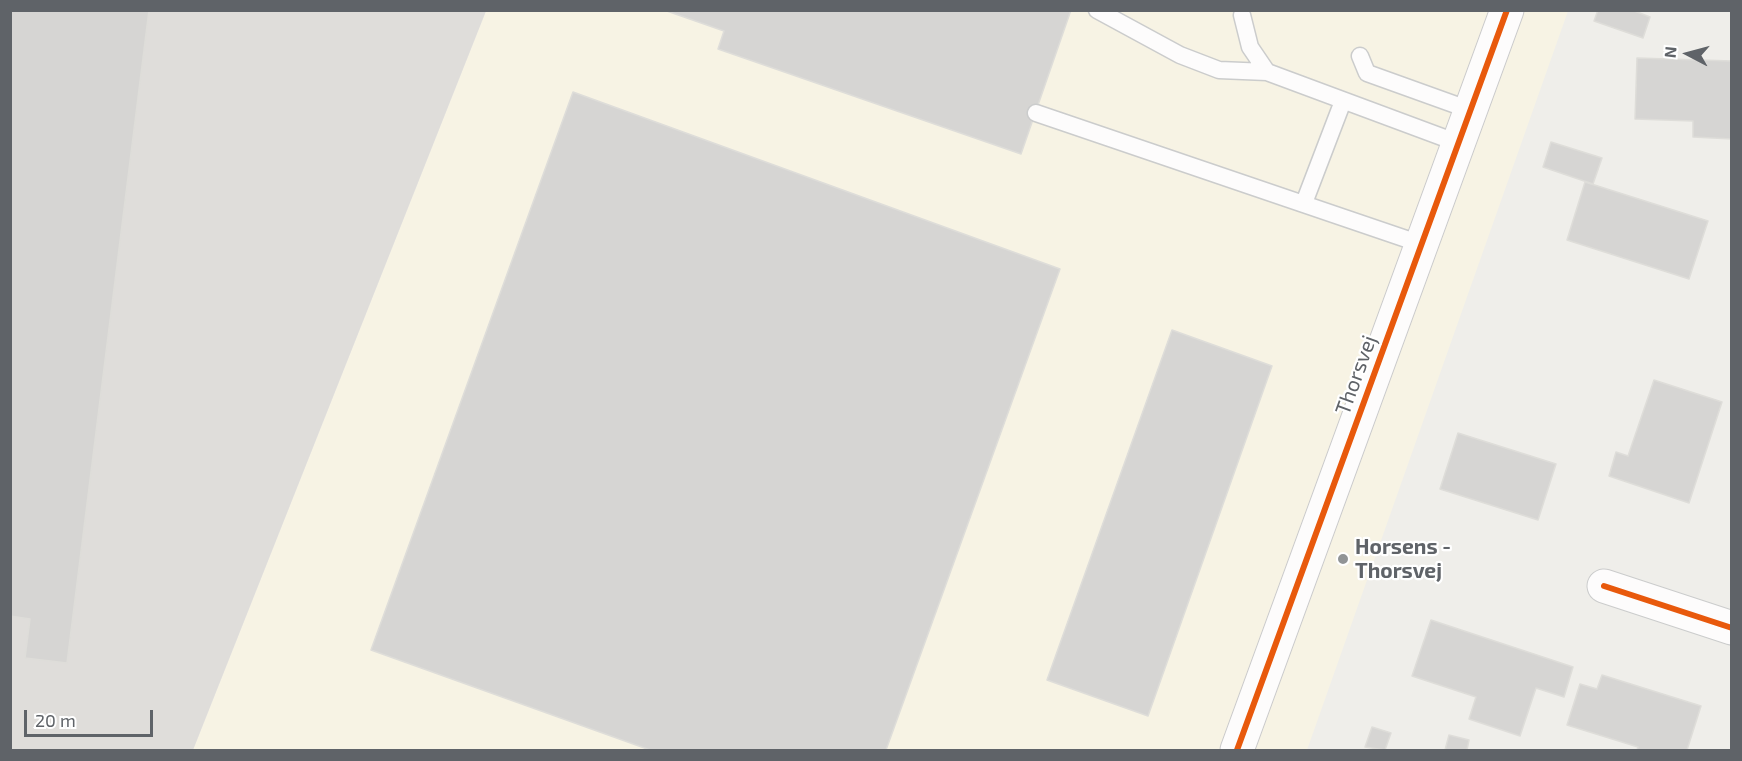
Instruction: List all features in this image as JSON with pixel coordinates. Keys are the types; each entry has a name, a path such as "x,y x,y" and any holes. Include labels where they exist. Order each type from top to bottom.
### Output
{"street":[{"name":"Thorsvej","path":"1237,750 1508,10"},
{"path":"1604,586 1731,628"}],"lane":[{"path":"1097,10 1180,55 1219,70 1267,72 1458,143"},
{"path":"1242,15 1250,47 1267,72"},
{"path":"1360,56 1367,73 1470,110"},
{"path":"1304,203 1343,101"},
{"path":"1036,113 1421,244"}],"shaded area":[{"path":"10,11 486,11 193,750 11,750"},
{"path":"486,11 1568,11 1307,750 193,750"}],"building":[{"path":"10,10 149,10 67,663 25,658 30,619 10,616"},
{"path":"664,10 1071,10 1021,154 718,49 724,31"},
{"path":"1598,10 1632,10 1650,17 1643,38 1594,21"},
{"path":"1637,58 1732,61 1732,139 1693,137 1693,121 1635,119"},
{"path":"573,92 1060,269 886,750 650,750 371,650"},
{"path":"1551,142 1602,158 1593,184 1543,167"},
{"path":"1585,182 1708,221 1689,279 1567,240"},
{"path":"1172,330 1272,366 1148,716 1047,680"},
{"path":"1654,380 1722,402 1689,503 1609,476 1616,452 1628,456"},
{"path":"1458,433 1556,464 1538,520 1440,489"},
{"path":"1431,620 1573,667 1564,697 1536,688 1520,736 1469,719 1476,697 1412,676"},
{"path":"1602,675 1701,706 1687,750 1637,750 1638,747 1567,725 1580,684 1597,689"},
{"path":"1372,727 1391,733 1385,750 1365,747"},
{"path":"1449,735 1469,740 1467,750 1445,750"}],"cycle path":[{"path":"1237,750 1507,10"},
{"path":"1604,586 1732,628"}],"place":[{"name":"Horsens - Thorsvej","path":"1343,559"}]}
